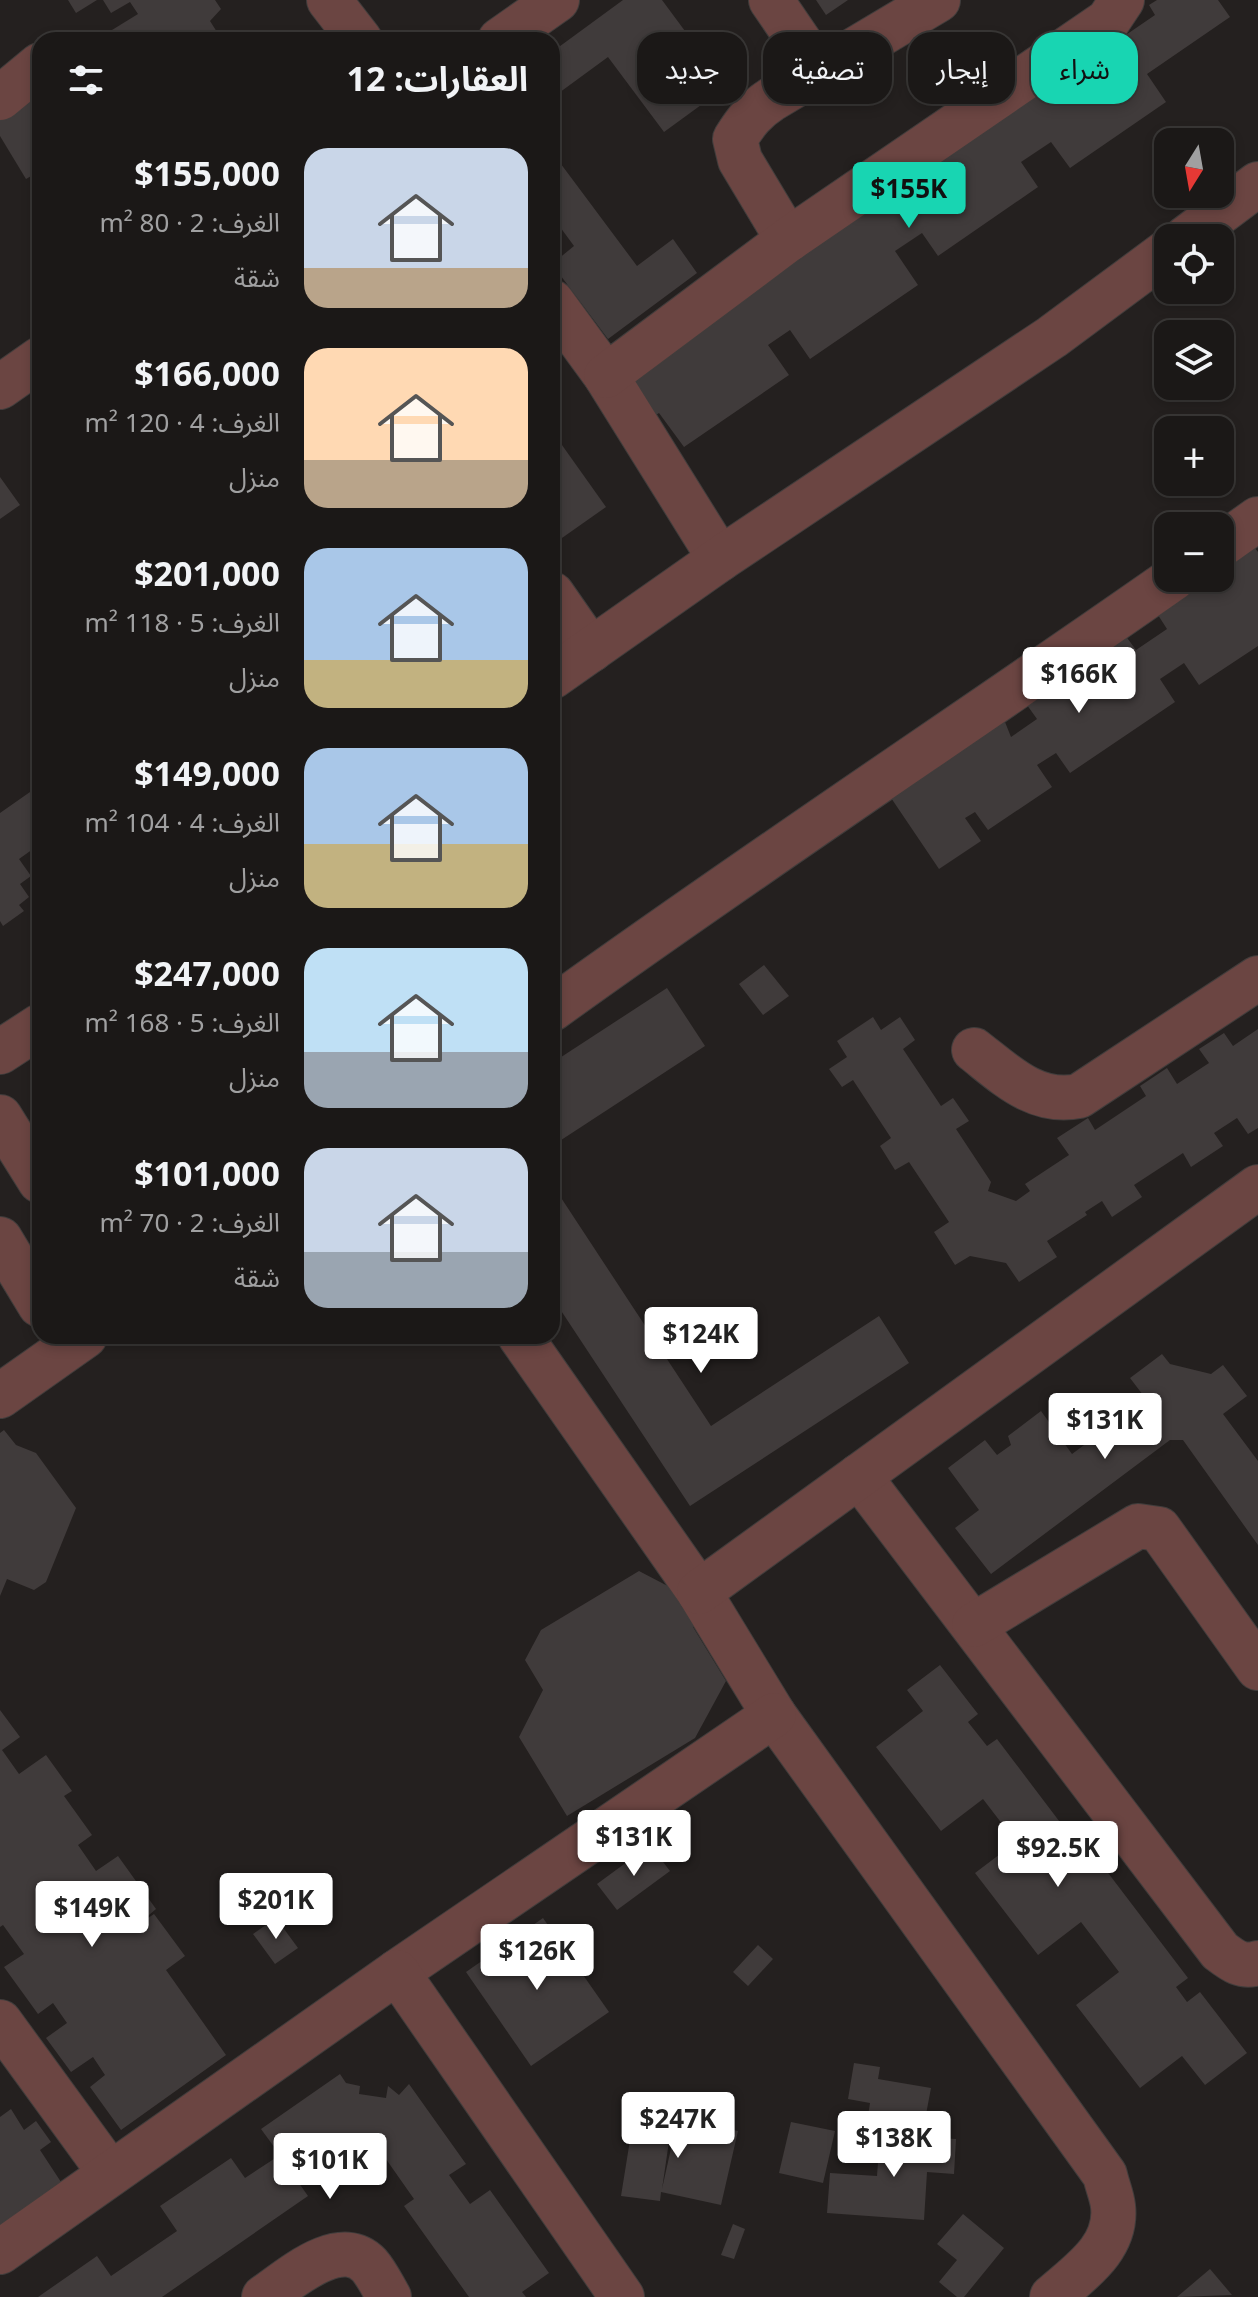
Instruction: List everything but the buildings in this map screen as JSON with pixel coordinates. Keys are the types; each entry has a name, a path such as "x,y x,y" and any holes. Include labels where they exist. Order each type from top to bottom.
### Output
{"street":[{"path":"329,0 354,32"},
{"path":"511,32 557,0"},
{"path":"771,0 793,32"},
{"path":"882,32 938,0"},
{"path":"606,376 788,240 1108,21 1122,0"},
{"path":"0,98 32,72"},
{"path":"765,104 754,111 735,139 740,160 788,240"},
{"path":"1205,224 1258,184"},
{"path":"560,671 720,559 1052,337 1154,261"},
{"path":"560,313 606,376 720,559"},
{"path":"0,387 32,365"},
{"path":"1234,536 1258,519"},
{"path":"560,1003 709,896 1154,592"},
{"path":"560,605 591,650"},
{"path":"974,1050 1016,1083 1037,1095 1063,1100 1079,1096 1258,978"},
{"path":"0,1052 32,1031"},
{"path":"0,1117 32,1168"},
{"path":"699,1592 1258,1187"},
{"path":"0,1239 32,1292"},
{"path":"0,1396 65,1344"},
{"path":"526,1344 699,1592 774,1715 1105,2175 1114,2208 1110,2232 1101,2254 1052,2297"},
{"path":"859,1476 1220,1951 1235,1962 1245,1965 1258,1963"},
{"path":"974,1625 1138,1526 1150,1526 1159,1529 1258,1668"},
{"path":"0,2252 397,1972 774,1715"},
{"path":"397,1972 622,2297"},
{"path":"3,2033 110,2173"},
{"path":"264,2297 317,2260 331,2256 359,2259 369,2264 389,2297"}]}
